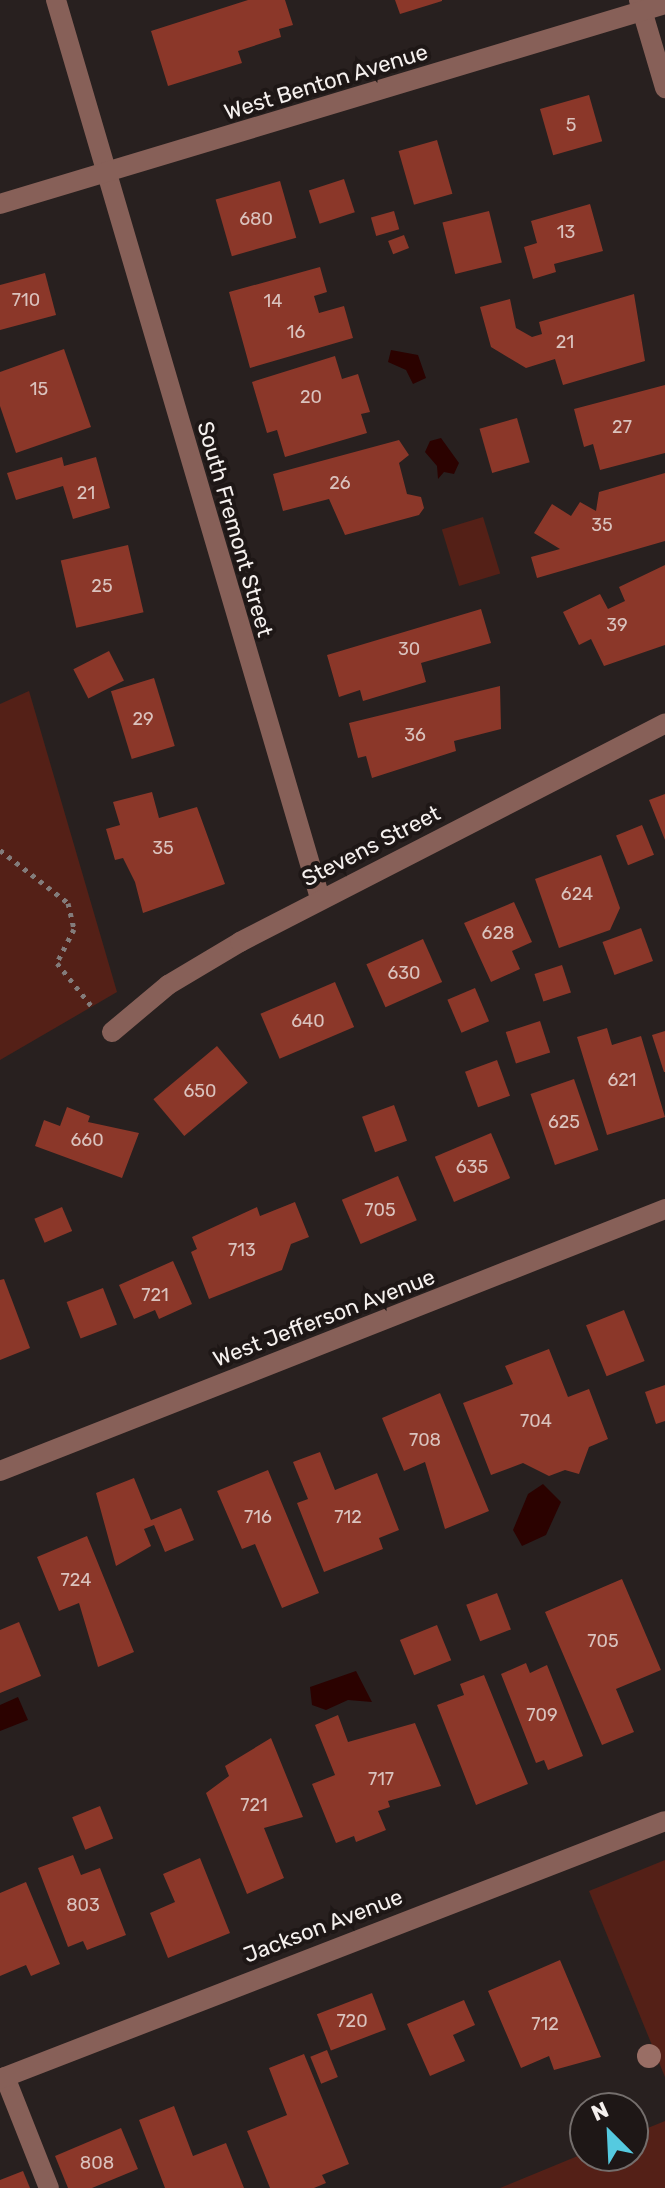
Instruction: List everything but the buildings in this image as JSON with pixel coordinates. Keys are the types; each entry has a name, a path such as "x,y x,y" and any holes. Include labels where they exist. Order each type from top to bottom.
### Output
{"street":[{"name":"South Fremont Street","path":"56,0 320,898"},
{"name":"West Benton Avenue","path":"0,204 640,6 665,4"},
{"path":"640,6 665,88"},
{"name":"Stevens Street","path":"112,1032 168,985 320,898 665,724"},
{"name":"West Jefferson Avenue","path":"0,1471 665,1209"},
{"name":"Jackson Avenue","path":"3,2078 665,1821"},
{"path":"3,2078 49,2188"}],"path":[{"path":"0,850 68,903 74,929 57,963 93,1008"}],"shaded area":[{"path":"391,350 418,355 426,378 413,384 406,370 388,362"},
{"path":"441,438 459,463 454,474 444,472 438,479 437,466 425,452 430,441"},
{"path":"483,517 500,573 459,586 442,530"},
{"path":"29,691 117,992 0,1060 0,704"},
{"path":"543,1484 561,1502 546,1535 522,1546 513,1530 528,1494"},
{"path":"356,1671 372,1702 348,1700 326,1710 312,1705 310,1687"},
{"path":"18,1697 28,1720 0,1731 0,1705"},
{"path":"665,1860 665,2077 589,1891"},
{"path":"665,2121 665,2188 500,2188 569,2160 569,2172 649,2172 649,2128"}]}
